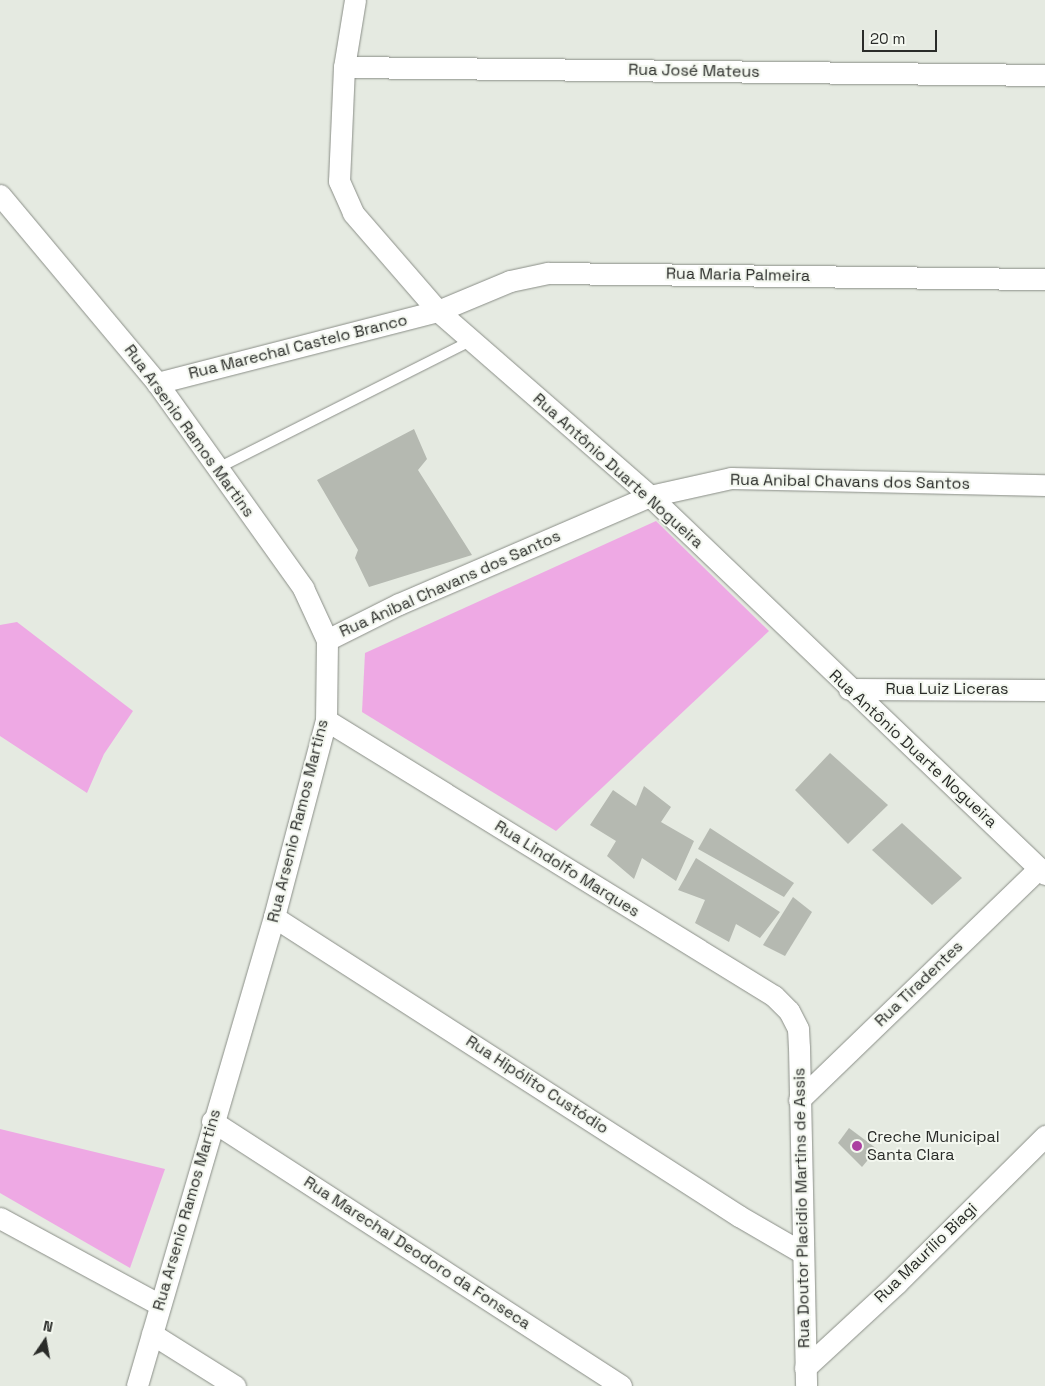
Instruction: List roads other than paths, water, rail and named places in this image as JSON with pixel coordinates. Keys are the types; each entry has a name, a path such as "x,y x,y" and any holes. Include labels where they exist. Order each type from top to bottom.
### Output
{"street":[{"name":"Rua Antônio Duarte Nogueira","path":"355,0 344,67 340,181 353,213 438,311 650,496 849,689 1042,871"},
{"name":"Rua José Mateus","path":"344,67 1045,75"},
{"name":"Rua Arsenio Ramos Martins","path":"0,194 157,383 302,588 326,640 326,720 274,917 212,1121 136,1386"},
{"name":"Rua Maria Palmeira","path":"438,311 510,281 548,273 1045,279"},
{"name":"Rua Marechal Castelo Branco","path":"157,383 438,311"},
{"name":"Rua Anibal Chavans dos Santos","path":"326,640 398,604 650,496 731,478 1045,485"},
{"name":"Rua Luiz Liceras","path":"849,689 1045,690"},
{"name":"Rua Lindolfo Marques","path":"326,720 774,996 789,1011 798,1029"},
{"name":"Rua Tiradentes","path":"799,1100 1042,871"},
{"name":"Rua Hipólito Custódio","path":"274,917 801,1252"},
{"name":"Rua Doutor Placidio Martins de Assis","path":"798,1029 805,1377"},
{"name":"Rua Marechal Deodoro da Fonseca","path":"212,1121 621,1386"},
{"name":"Rua Maurílio Biagi","path":"805,1377 1045,1136"},
{"path":"0,1218 160,1305"},
{"path":"152,1334 235,1386"}],"lane":[{"path":"218,468 472,340"}],"place":[{"name":"Creche Municipal Santa Clara","path":"857,1146"}]}
